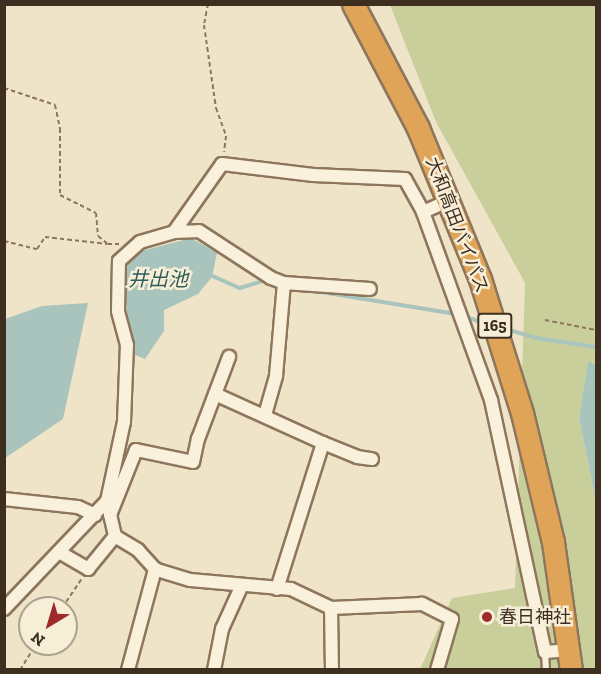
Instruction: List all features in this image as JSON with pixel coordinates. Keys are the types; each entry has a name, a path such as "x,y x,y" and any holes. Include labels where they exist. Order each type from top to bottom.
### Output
{"highway":[{"name":"大和高田バイパス","path":"353,4 418,128 450,200 480,279 522,413 553,542 570,660"}],"street":[{"path":"174,232 222,164 313,176 405,179 423,212 491,400 545,652 570,660"},
{"path":"423,212 450,200"},
{"path":"370,289 284,283 271,278 199,231 174,232 140,242 119,261 118,311 127,345 124,422 107,501 116,536 138,550 155,569 190,580 291,589 331,608 422,604 452,619 437,669"},
{"path":"265,415 276,376 284,283"},
{"path":"110,515 136,450 193,462 215,394 230,357"},
{"path":"215,394 265,415 281,427 357,457 372,459"},
{"path":"277,589 323,443"},
{"path":"4,499 60,504 95,515"},
{"path":"4,609 107,501"},
{"path":"59,552 88,568 116,536"},
{"path":"128,669 155,569"},
{"path":"214,669 222,629 242,585"},
{"path":"331,608 333,669"}],"lane":[{"path":"545,652 546,669"}],"path":[{"path":"208,4 204,25 216,108 226,136 222,164"},
{"path":"4,88 55,105 60,129 60,195 96,213 98,236 108,244"},
{"path":"4,241 37,249 45,237 108,244 140,242"},
{"path":"545,320 597,330"},
{"path":"70,596 88,568"},
{"path":"20,669 28,656"}],"green space":[{"path":"390,5 596,5 596,362 588,363 579,418 596,501 596,669 420,669 452,598 515,588 525,283 436,122"}],"water":[{"name":"井出池","path":"191,238 217,253 212,277 198,294 164,310 164,331 145,359 135,355 127,322 124,263 134,253"},
{"path":"88,303 63,419 5,458 5,319 42,306"},
{"path":"588,362 596,363 596,501 579,418"}],"waterway":[{"path":"208,274 240,288 267,280"},
{"path":"309,290 456,314"},
{"path":"463,316 488,324"},
{"path":"503,328 536,338 596,347"}],"place":[{"name":"春日神社","path":"487,617"}]}
